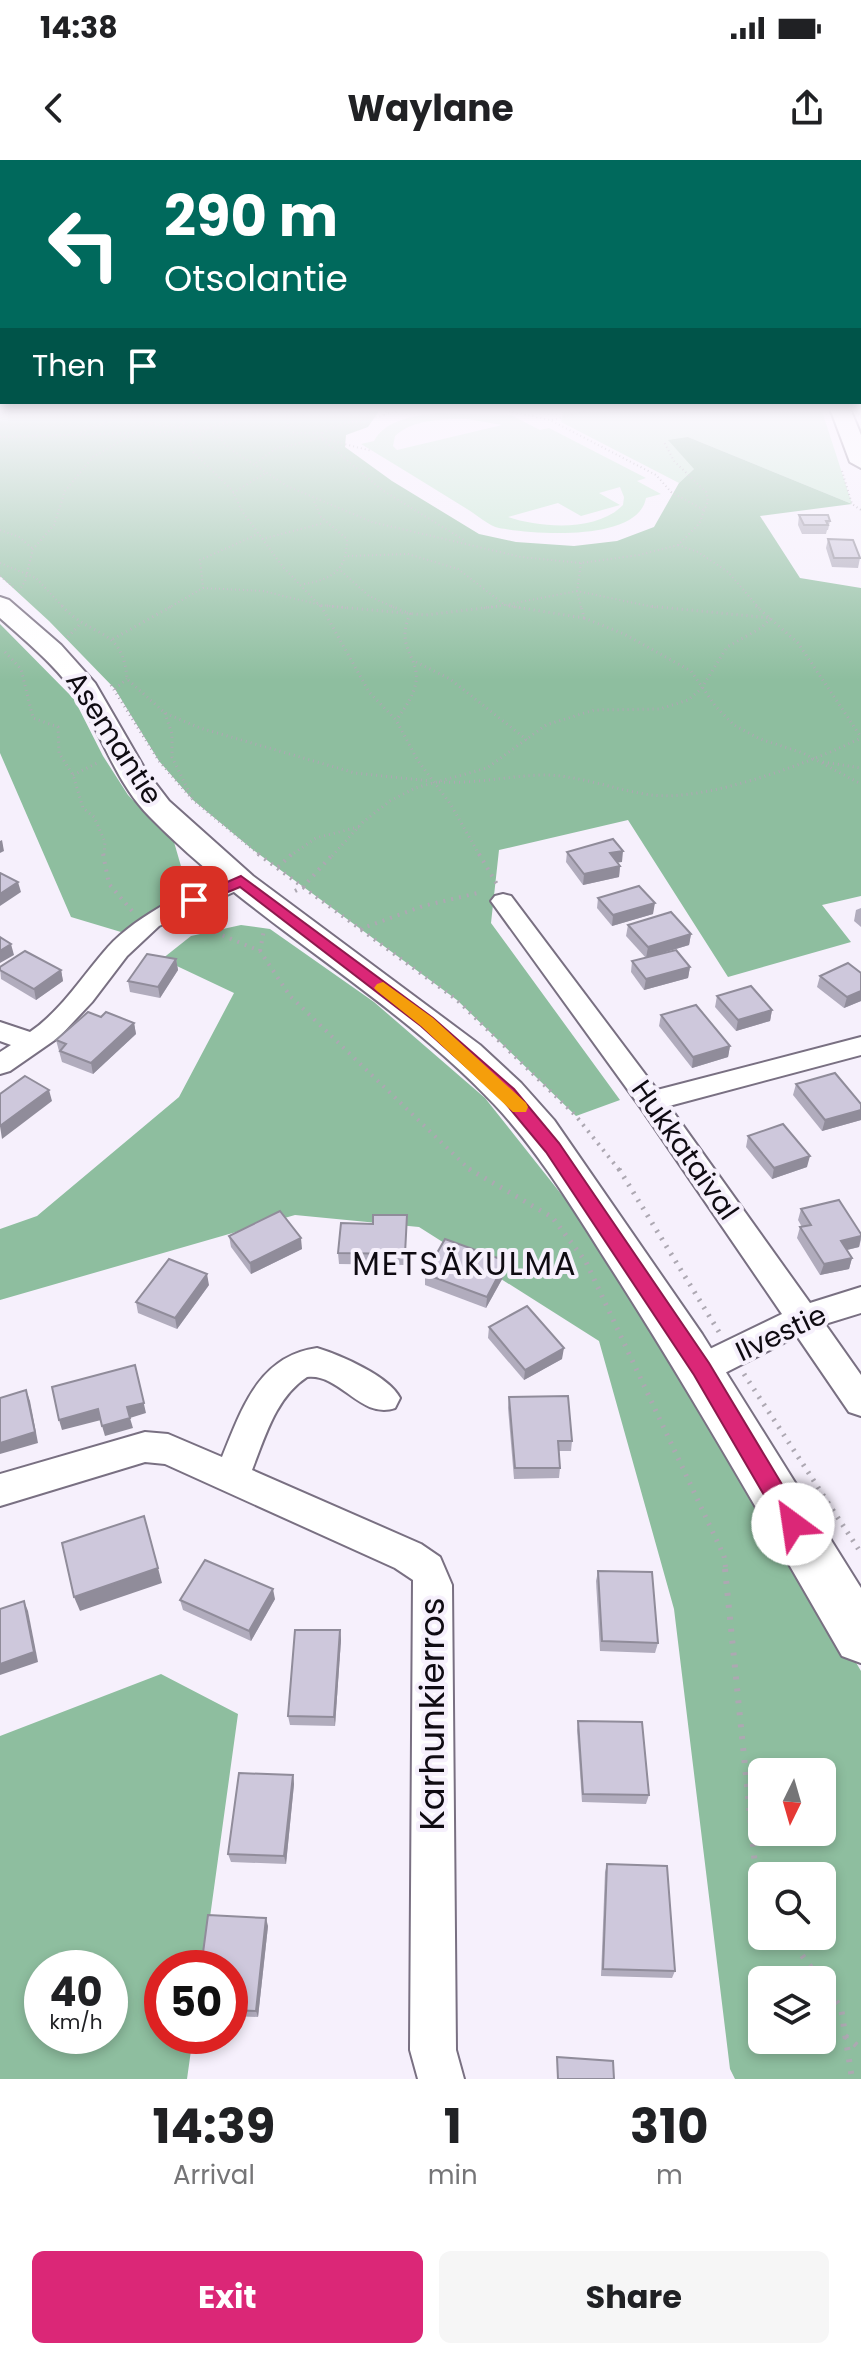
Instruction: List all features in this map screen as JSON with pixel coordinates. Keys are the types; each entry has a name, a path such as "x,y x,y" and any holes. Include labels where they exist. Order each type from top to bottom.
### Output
{"main road":[{"name":"Asemantie","path":"9,598 95,703 121,752 155,805 198,847 273,884 508,1093 553,1148 701,1369 861,1637"}],"street":[{"path":"0,1065 50,1031 83,996 118,951 150,921 273,884"},
{"name":"Hukkataival","path":"503,901 651,1101 861,1402"},
{"path":"0,1031 30,1042"},
{"path":"651,1101 861,1046"},
{"name":"Ilvestie","path":"701,1369 804,1318 861,1300"},
{"path":"232,1476 272,1387 291,1367 318,1362 383,1398"},
{"name":"Karhunkierros","path":"0,1490 145,1447 168,1449 408,1556 427,1569 433,1585 433,2050 441,2079"}],"path":[{"path":"9,598 27,572 33,549 54,525 62,501"},
{"path":"238,501 283,567 321,605 369,692 396,720 500,888 423,906 359,929"},
{"path":"302,584 325,581 341,571 348,556 347,539 324,523 313,501"},
{"path":"317,501 372,522 521,557 581,563 639,555 678,545 699,524 708,501"},
{"path":"399,501 466,542"},
{"path":"687,501 704,510"},
{"path":"852,504 861,510"},
{"path":"262,539 324,523"},
{"path":"0,530 19,537 33,549"},
{"path":"203,588 200,560 258,534"},
{"path":"0,563 27,572 56,595 80,624 113,639 125,657 127,679 165,713 200,728 355,773 472,784 542,775 578,778 650,795 686,797 816,760 861,738 798,643 748,598 728,572 698,552 678,545"},
{"path":"348,556 408,554 458,569 505,605 584,618 671,658 691,671 734,725 760,739 816,760 861,784"},
{"path":"581,563 577,591 584,618"},
{"path":"341,571 369,596 410,614"},
{"path":"0,576 9,598"},
{"path":"113,639 203,588 263,591 321,605 444,615 577,591 660,608 771,618"},
{"path":"396,720 415,697 420,676 416,662 403,642 401,626 410,614"},
{"path":"273,884 362,826 387,804 432,781 470,775 486,768 542,727 609,708 670,708 689,700 703,688 718,655 731,643 766,627 771,618"},
{"path":"58,630 67,639 80,624"},
{"path":"3,652 17,650"},
{"path":"3,652 21,669 33,718 58,727 59,753 73,775 83,808 94,817 105,842 103,851 109,884 129,910 150,921"},
{"path":"416,662 450,679 527,740"},
{"path":"105,679 115,689 159,761 273,884"},
{"path":"115,689 127,679"},
{"path":"165,713 172,734 172,757 193,800"},
{"path":"73,775 121,752"},
{"path":"816,760 861,768"},
{"path":"273,884 294,850 322,833 362,826"},
{"path":"184,919 260,951 290,996 392,1097 477,1176 552,1217 586,1262 724,1556 755,1862"},
{"path":"836,2001 841,2008 852,2079"},
{"path":"845,2036 861,2049"}],"green space":[{"path":"0,501 424,501 479,534 516,542 574,546 617,541 654,527 669,501 844,501 852,504 760,516 800,578 861,588 861,896 822,905 851,942 728,977 628,820 499,850 491,923 620,1100 576,1116 457,1000 252,849 193,800 159,761 115,689 0,576"},
{"path":"454,501 612,501 620,505 581,516 558,503 508,517 536,524 568,525 599,520 612,514 623,505 624,501 645,501 639,512 624,523 582,532 534,532 495,527"},
{"path":"0,624 74,699 103,756 128,795 174,842 189,894 121,932 71,917 0,753"},
{"path":"241,925 270,929 374,1002 485,1098 573,1209 666,1342 861,1671 861,2079 735,2079 730,2069 674,1609 599,1341 419,1227 295,1215 0,1300 0,1229 37,1216 179,1097 234,993 162,959 191,936"},
{"path":"161,1674 238,1714 205,1950 144,1950 144,2054 190,2054 187,2079 0,2079 0,1736"}],"building":[{"path":"799,515 828,515 830,521 826,521 828,525 804,525"},
{"path":"828,539 853,540 860,558 834,558"},
{"path":"613,839 623,851 610,853 620,866 584,874 567,852"},
{"path":"0,873 18,882 0,894"},
{"path":"639,886 655,903 613,915 598,898"},
{"path":"671,912 691,934 648,947 628,925"},
{"path":"0,937 11,944 0,951"},
{"path":"676,950 690,967 646,979 632,961"},
{"path":"25,951 61,970 34,989 0,970"},
{"path":"147,954 176,959 158,987 128,981"},
{"path":"848,963 861,973 861,991 847,997 820,976"},
{"path":"751,986 772,1010 738,1020 717,996"},
{"path":"696,1005 730,1046 693,1057 661,1015"},
{"path":"88,1012 101,1017 106,1012 134,1023 91,1063 60,1051 66,1044 56,1040"},
{"path":"835,1073 861,1104 861,1110 825,1120 796,1084"},
{"path":"25,1076 49,1090 0,1126 0,1094"},
{"path":"783,1124 810,1156 774,1168 748,1136"},
{"path":"839,1200 861,1236 841,1241 852,1258 824,1264 800,1227 811,1225 801,1209"},
{"path":"280,1211 301,1238 250,1263 229,1236"},
{"path":"373,1215 407,1215 405,1254 338,1253 341,1223 373,1224"},
{"path":"445,1239 506,1261 487,1297 425,1274"},
{"path":"169,1259 207,1274 175,1318 136,1302"},
{"path":"527,1306 564,1348 525,1370 489,1327"},
{"path":"135,1365 144,1403 127,1407 130,1418 102,1426 98,1409 59,1420 52,1387"},
{"path":"26,1390 35,1432 0,1443 0,1398"},
{"path":"568,1396 572,1441 558,1441 560,1468 515,1468 509,1397"},
{"path":"144,1516 158,1568 74,1597 62,1543"},
{"path":"205,1560 273,1589 249,1631 180,1600"},
{"path":"598,1571 652,1572 658,1643 602,1641"},
{"path":"24,1601 34,1652 0,1664 0,1609"},
{"path":"295,1630 340,1630 334,1717 288,1716"},
{"path":"578,1721 642,1722 649,1795 583,1794"},
{"path":"239,1773 293,1775 284,1856 228,1854"},
{"path":"607,1864 667,1866 675,1971 603,1969"},
{"path":"208,1915 266,1918 256,2011 248,2011 248,1950 203,1950"},
{"path":"557,2057 613,2061 614,2079 558,2079"}],"slow traffic":[{"path":"383,988 427,1022 508,1093 519,1107"}],"district":[{"name":"METSÄKULMA","path":"465,1263"}],"route":[{"path":"194,900 241,880 427,1022 508,1093 553,1148 701,1369 793,1524"}]}
